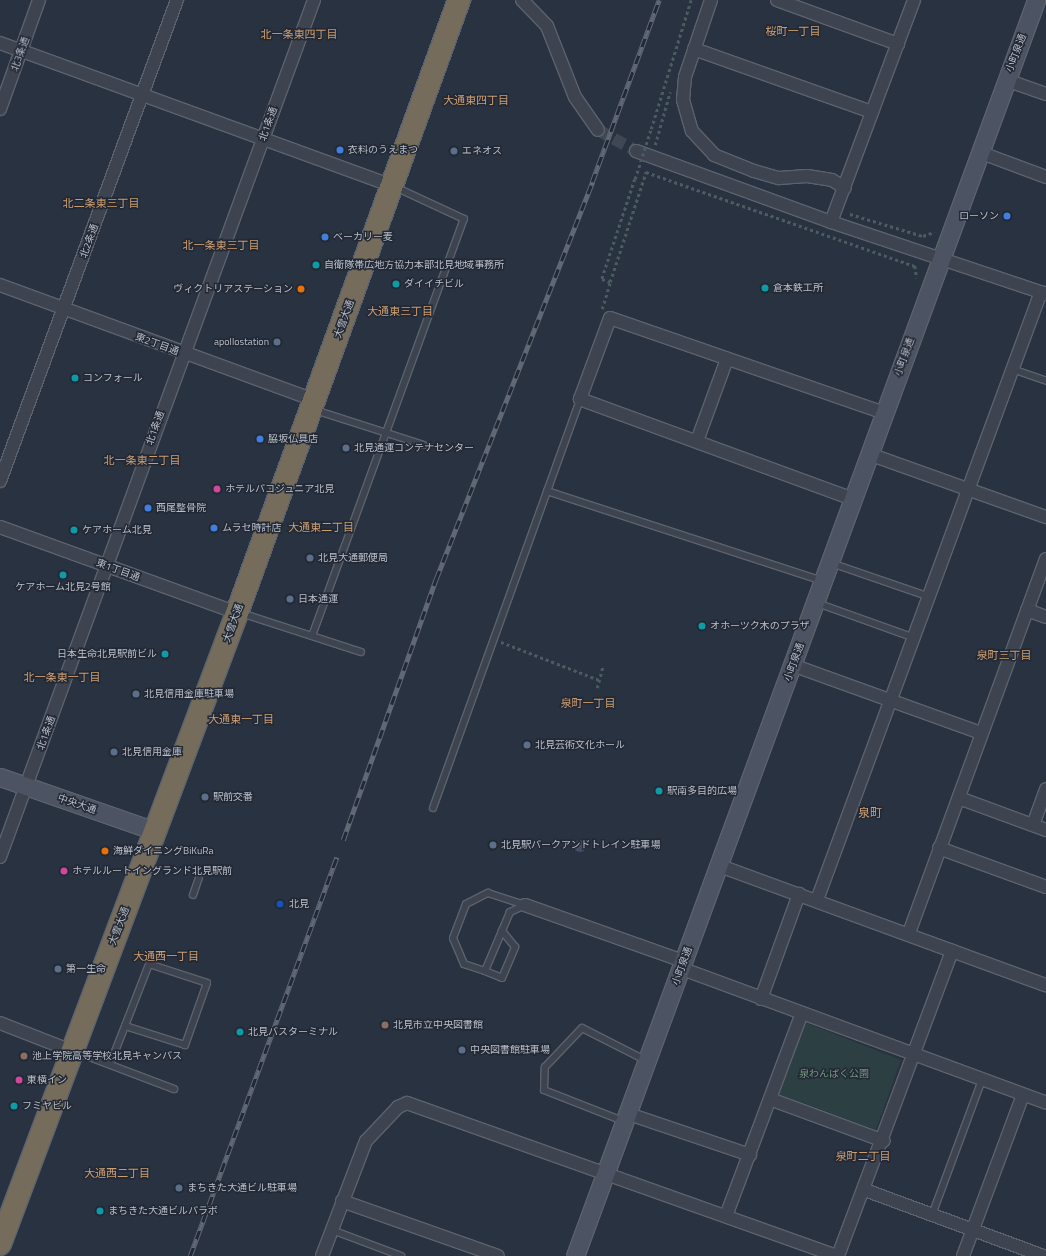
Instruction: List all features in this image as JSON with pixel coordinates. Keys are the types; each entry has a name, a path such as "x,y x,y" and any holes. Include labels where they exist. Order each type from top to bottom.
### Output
{"highway":[{"name":"大雪大通","path":"0,1244 237,613 460,0"}],"street":[{"name":"北3条通","path":"0,109 39,0"},
{"name":"北2条通","path":"0,481 177,0"},
{"name":"北1条通","path":"0,857 27,786 105,566 314,0"},
{"path":"522,0 547,26 575,96 598,130"},
{"path":"711,0 685,77 683,100 692,131 714,155 778,178 807,176 832,180 845,188"},
{"path":"777,0 898,44"},
{"path":"831,222 845,188 914,0"},
{"name":"小町泉通","path":"575,1256 604,1172 720,866 852,499 1036,0"},
{"path":"0,43 262,140 392,186"},
{"path":"694,49 872,112"},
{"path":"1006,80 1046,94"},
{"path":"636,151 831,222 1044,293 1012,369 970,489 817,900"},
{"path":"979,152 1046,177"},
{"name":"東2丁目通","path":"0,286 183,354 312,405"},
{"path":"852,499 580,399 610,318 884,413"},
{"path":"697,441 727,359"},
{"path":"869,454 1046,517"},
{"name":"東1丁目通","path":"0,527 237,613"},
{"path":"909,933 1046,559"},
{"path":"1028,610 1046,617"},
{"path":"792,665 981,733"},
{"name":"中央大通","path":"0,777 155,830"},
{"path":"1033,825 1046,789"},
{"path":"959,798 1046,830"},
{"path":"939,848 1046,887"},
{"path":"720,866 909,933 952,951 1046,985"},
{"path":"761,999 799,894"},
{"path":"525,905 682,965 801,1015 1046,1103"},
{"path":"322,1256 366,1141 398,1107 407,1103 837,1256 884,1140 952,951"},
{"path":"726,1216 801,1015"},
{"path":"0,1023 72,1050"},
{"path":"963,1256 1023,1095"},
{"path":"770,1099 884,1140"},
{"path":"625,1117 750,1155"},
{"path":"865,1190 1043,1256"},
{"path":"342,1201 490,1255"}],"lane":[{"path":"312,636 464,219 392,186"},
{"path":"1012,369 1046,381"},
{"path":"433,808 580,399"},
{"path":"312,405 385,434 424,444"},
{"path":"547,491 823,581"},
{"path":"830,562 930,597"},
{"path":"815,603 915,638"},
{"path":"237,613 361,652"},
{"path":"193,896 199,878"},
{"path":"502,931 515,947 502,978 464,964 453,938 466,904 488,893 525,905"},
{"path":"485,971 510,912 525,905"},
{"path":"110,1064 149,964 207,983 184,1045 125,1026"},
{"path":"625,1117 544,1090 545,1067 582,1028 646,1061"},
{"path":"72,1050 174,1090"},
{"path":"932,1215 982,1080"},
{"path":"332,1230 401,1256"}],"path":[{"path":"610,282 602,279 691,0"},
{"path":"662,147 654,144 673,84"},
{"path":"610,318 600,314 646,172 915,266 917,278 931,283"},
{"path":"836,210 923,236 933,234 937,226 951,229"},
{"path":"494,639 599,680"},
{"path":"597,688 603,666"}],"green space":[{"name":"泉わんぱく公園","path":"804,1022 901,1060 876,1130 779,1094"}],"water":[{"path":"580,840 584,842 586,846 584,850 580,852 576,850 574,846 576,842"}],"tunnel":[{"path":"598,130 636,151"}],"railway":[{"path":"343,840 436,579 592,182 659,0"},
{"path":"190,1256 337,857"}],"place":[{"name":"衣料のうえまつ","path":"340,150"},
{"name":"エネオス","path":"454,151"},
{"name":"ローソン","path":"1007,216"},
{"name":"ベーカリー麦","path":"325,237"},
{"name":"自衛隊帯広地方協力本部北見地域事務所","path":"316,265"},
{"name":"ダイイチビル","path":"396,284"},
{"name":"倉本鉄工所","path":"765,288"},
{"name":"ヴィクトリアステーション","path":"301,289"},
{"name":"apollostation","path":"277,342"},
{"name":"コンフォール","path":"75,378"},
{"name":"脇坂仏具店","path":"260,439"},
{"name":"北見通運コンテナセンター","path":"346,448"},
{"name":"ホテルパコジュニア北見","path":"217,489"},
{"name":"西尾整骨院","path":"148,508"},
{"name":"ムラセ時計店","path":"214,528"},
{"name":"ケアホーム北見","path":"74,530"},
{"name":"北見大通郵便局","path":"310,558"},
{"name":"ケアホーム北見2号館","path":"63,575"},
{"name":"日本通運","path":"290,599"},
{"name":"オホーツク木のプラザ","path":"702,626"},
{"name":"日本生命北見駅前ビル","path":"165,654"},
{"name":"北見信用金庫駐車場","path":"136,694"},
{"name":"北見芸術文化ホール","path":"527,745"},
{"name":"北見信用金庫","path":"114,752"},
{"name":"駅南多目的広場","path":"659,791"},
{"name":"駅前交番","path":"205,797"},
{"name":"北見駅パークアンドトレイン駐車場","path":"493,845"},
{"name":"海鮮ダイニングBiKuRa","path":"105,851"},
{"name":"ホテルルートイングランド北見駅前","path":"64,871"},
{"name":"北見","path":"280,904"},
{"name":"第一生命","path":"58,969"},
{"name":"北見市立中央図書館","path":"385,1025"},
{"name":"北見バスターミナル","path":"240,1032"},
{"name":"中央図書館駐車場","path":"462,1050"},
{"name":"池上学院高等学校北見キャンパス","path":"24,1056"},
{"name":"東横イン","path":"19,1080"},
{"name":"フミヤビル","path":"14,1106"},
{"name":"まちきた大通ビル駐車場","path":"179,1188"},
{"name":"まちきた大通ビルパラボ","path":"100,1211"}],"district":[{"name":"桜町一丁目","path":"793,31"},
{"name":"北一条東四丁目","path":"299,34"},
{"name":"大通東四丁目","path":"476,100"},
{"name":"北二条東三丁目","path":"101,203"},
{"name":"北一条東三丁目","path":"221,245"},
{"name":"大通東三丁目","path":"400,311"},
{"name":"北一条東二丁目","path":"142,460"},
{"name":"大通東二丁目","path":"321,527"},
{"name":"泉町三丁目","path":"1004,655"},
{"name":"北一条東一丁目","path":"62,677"},
{"name":"泉町一丁目","path":"588,703"},
{"name":"大通東一丁目","path":"241,719"},
{"name":"泉町","path":"870,813"},
{"name":"大通西一丁目","path":"166,956"},
{"name":"泉町二丁目","path":"863,1156"},
{"name":"大通西二丁目","path":"117,1173"}]}
